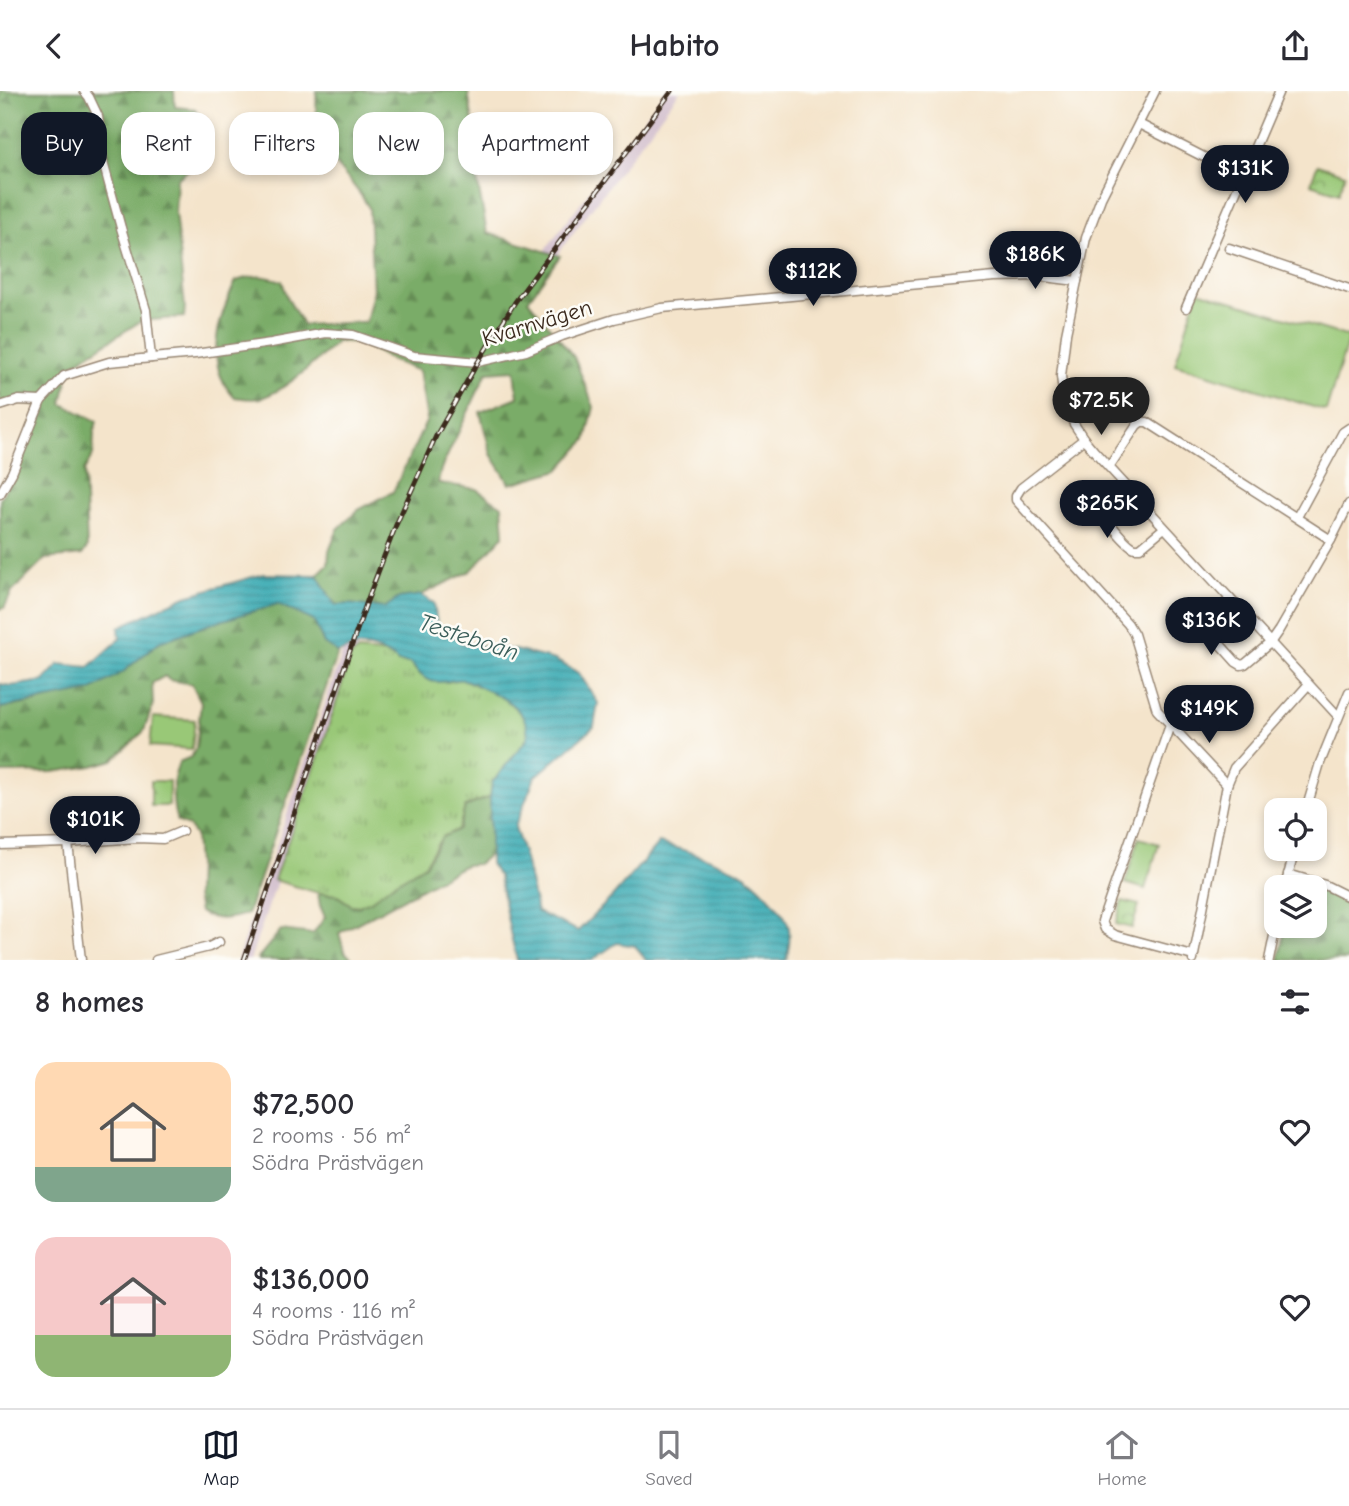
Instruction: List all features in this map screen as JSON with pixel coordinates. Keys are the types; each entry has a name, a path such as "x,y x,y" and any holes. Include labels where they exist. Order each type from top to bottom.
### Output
{"street":[{"path":"84,91 98,116 103,162 146,310 151,358"},
{"path":"1155,91 1101,198 1086,238 1063,349 1062,386 1070,417 1084,439 1123,483 1338,716"},
{"path":"1185,308 1279,91"},
{"path":"1139,124 1241,176"},
{"path":"1230,248 1349,289"},
{"name":"Kvarnvägen","path":"0,494 12,473 41,401 64,376 109,362 271,343 326,333 353,335 414,356 478,362 526,351 614,319 662,308 995,277 1036,276 1077,281"},
{"path":"0,406 19,400 41,401"},
{"path":"1109,467 1137,425 1147,422 1331,540"},
{"path":"1297,517 1343,432 1349,428"},
{"path":"1084,439 1021,488 1016,500 1128,624 1135,638 1157,710 1227,785"},
{"path":"1123,483 1103,502 1101,509 1129,544 1140,548 1164,528"},
{"path":"1230,599 1206,625 1209,632 1241,665 1270,643 1288,616 1349,504"},
{"path":"1170,725 1102,921 1105,929 1115,936 1193,958 1227,785 1234,768 1308,685"},
{"path":"1310,798 1320,763 1349,692"},
{"path":"0,845 163,838 182,831"},
{"path":"68,843 81,960"},
{"path":"1292,861 1288,874 1325,885 1349,897"},
{"path":"1269,960 1274,938"},
{"path":"156,960 219,942"}],"shaded area":[{"path":"665,91 680,91 504,330 373,603 250,960 237,960 361,599 529,271 602,175 613,175 613,160"}],"green space":[{"path":"0,91 174,91 175,107 195,109 196,112 121,112 121,175 182,175 177,179 175,212 184,317 141,321 70,366 62,404 97,421 93,455 84,471 87,548 82,555 45,559 12,592 4,608 0,609 0,500 41,405 0,401"},
{"path":"316,91 468,91 471,112 458,112 458,175 477,175 487,233 560,256 528,300 574,357 594,407 586,440 559,470 510,484 491,454 480,412 518,397 515,370 487,372 441,469 438,483 476,489 502,506 504,535 471,571 421,595 399,598 384,608 335,605 317,575 328,564 329,551 338,529 358,510 393,492 427,420 419,371 391,360 361,343 338,341 281,388 261,398 248,399 234,397 224,384 216,355 219,325 229,295 236,281 248,278 264,277 282,281 288,299 303,325 366,322 373,292 369,208 339,168 339,112 317,112"},
{"path":"1317,165 1345,174 1339,193 1311,184"},
{"path":"1198,291 1349,337 1326,411 1175,364"},
{"path":"278,604 314,621 324,644 338,653 247,914 223,919 199,912 196,895 195,835 188,826 177,821 175,814 173,791 179,762 191,757 196,748 201,702 192,684 169,680 165,676 152,683 153,704 144,731 113,760 53,772 0,773 0,708 37,702 123,672 159,642"},
{"path":"358,651 385,654 398,662 410,663 418,673 447,682 462,679 489,690 505,698 526,719 529,734 492,783 490,797 465,807 459,829 437,844 425,865 359,906 351,905 336,895 322,894 274,880 322,747 351,656"},
{"path":"153,717 195,720 192,749 150,746"},
{"path":"151,781 169,781 169,806 151,806"},
{"path":"490,797 490,854 478,864 465,865 339,933 344,951 353,960 259,960 281,930 313,934 325,917 318,893 336,895 351,905 359,906 371,901 391,885 425,865 442,837 459,829 465,807"},
{"path":"1139,838 1159,844 1145,889 1125,883"},
{"path":"1327,893 1349,905 1349,960 1279,960 1283,938 1327,938"},
{"path":"1122,901 1139,905 1132,928 1116,924"}],"water":[{"path":"263,574 317,575 335,605 384,608 399,598 421,595 434,603 437,624 462,643 515,650 555,660 579,673 598,703 594,727 535,777 515,827 537,912 578,931 614,895 659,843 731,868 761,889 787,921 789,948 786,960 646,960 635,946 617,943 592,960 517,960 499,877 490,864 490,797 492,783 527,739 525,721 521,714 508,701 472,682 428,680 410,663 398,662 381,651 358,647 338,653 324,644 314,621 278,604 159,642 123,672 90,691 0,708 0,684 11,686 43,681 59,664 89,667 120,639 119,627 186,596"}],"railway":[{"path":"244,960 367,601 396,525 436,436 515,302 672,91"}],"water label":[{"name":"Testeboån","path":"469,637"}]}
